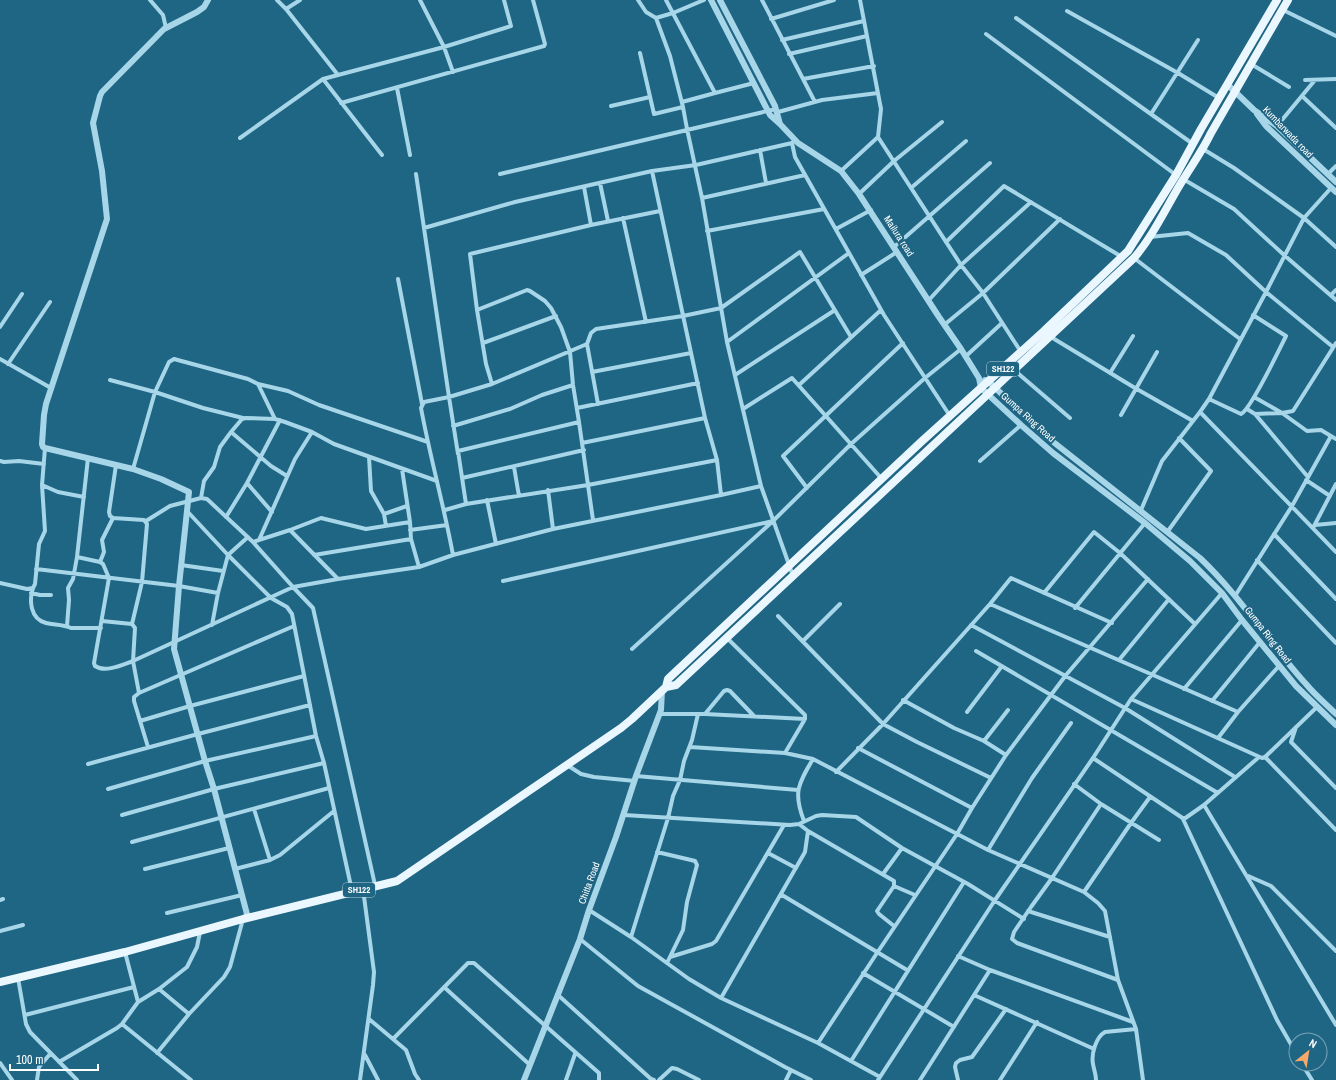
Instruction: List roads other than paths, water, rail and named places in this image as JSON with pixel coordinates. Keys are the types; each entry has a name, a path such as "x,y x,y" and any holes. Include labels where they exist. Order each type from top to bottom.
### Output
{"main road":[{"name":"SH122","path":"0,982 124,952 246,918 375,885 397,881 626,723 664,688 668,679 1123,257 1132,246 1176,175 1277,0"},
{"path":"664,688 676,685 1134,258 1150,237 1183,179 1203,150 1211,133 1288,0"}],"street":[{"path":"150,0 162,12 166,28"},
{"path":"157,1053 189,1014 224,977 230,967 246,918 242,895 222,817 175,652 174,643 189,492 161,479 133,469 43,448 42,444 44,415 51,388 106,219 102,171 93,123 100,96 102,92 166,28 197,12 204,7 208,0"},
{"path":"277,0 338,75"},
{"path":"286,10 300,0"},
{"path":"420,0 444,48 453,72"},
{"path":"240,138 323,78 444,48 511,26 504,0"},
{"path":"341,103 545,46 533,0"},
{"path":"638,0 646,12 656,18 670,56 684,107 734,375 761,486 793,576"},
{"path":"666,0 715,92"},
{"path":"656,18 673,13 704,0"},
{"name":"Mailura road","path":"711,0 770,115 780,124 794,142 841,171 860,194 928,300 962,349 979,378"},
{"path":"720,0 777,110 780,124"},
{"path":"762,0 815,102"},
{"path":"771,18 834,0"},
{"path":"860,0 874,66 881,109 878,137 961,265 983,294 1021,352"},
{"path":"1283,10 1336,34"},
{"path":"1067,11 1178,73 1219,99"},
{"path":"1016,18 1193,144"},
{"path":"782,40 864,21"},
{"path":"986,34 1176,175"},
{"path":"790,54 867,36"},
{"path":"1151,114 1198,40"},
{"path":"640,54 654,114 684,107"},
{"path":"1251,64 1289,87"},
{"path":"803,79 874,66"},
{"path":"323,78 382,155"},
{"path":"1306,80 1336,79"},
{"path":"1277,126 1315,80"},
{"path":"682,102 715,92 754,83"},
{"path":"1228,85 1254,110"},
{"path":"397,88 410,155"},
{"path":"500,174 768,111 815,102 878,93"},
{"path":"1302,96 1336,128"},
{"path":"611,106 650,97"},
{"name":"Kumbarwada road","path":"1254,110 1277,126 1336,182"},
{"name":"Kumbarwada road","path":"1254,110 1266,126 1334,190"},
{"path":"860,194 894,161 942,122"},
{"path":"841,171 878,137"},
{"path":"911,188 966,141"},
{"path":"424,228 515,202 652,171 696,165 794,142 794,157 861,275 881,310 950,416"},
{"path":"760,150 766,183"},
{"path":"1203,150 1234,168 1304,218 1336,247"},
{"path":"861,275 896,250 930,216 990,163"},
{"path":"1328,174 1336,166"},
{"path":"652,171 705,418 717,460 721,495"},
{"path":"416,174 466,504"},
{"path":"702,198 805,175"},
{"path":"1183,179 1234,209 1336,300"},
{"path":"600,183 608,221"},
{"path":"946,242 1004,186 1123,257"},
{"path":"584,187 591,225"},
{"path":"1141,510 1162,461 1209,399 1304,218 1334,190"},
{"path":"928,300 961,265 1031,202"},
{"path":"707,231 824,209"},
{"path":"836,229 871,210"},
{"path":"492,384 486,364 476,310 470,254 608,221 660,211"},
{"path":"623,218 646,322"},
{"path":"944,324 983,294 1060,219"},
{"path":"1150,237 1186,233 1191,234 1230,258 1266,292 1334,345 1294,411 1255,414"},
{"path":"598,404 587,344 592,332 596,329 683,316 722,308 800,252 851,337"},
{"path":"727,342 849,253"},
{"path":"1134,258 1240,339"},
{"path":"398,279 422,404 421,408 445,510 453,555"},
{"path":"476,310 527,290 545,302 556,316 570,352 573,385 584,450 593,520"},
{"path":"1331,295 1336,290"},
{"path":"0,326 22,294"},
{"path":"8,364 50,302"},
{"path":"734,375 835,310"},
{"path":"799,385 881,310"},
{"path":"1209,399 1239,414 1243,414 1254,397 1286,336 1253,315"},
{"path":"483,344 556,316"},
{"path":"965,356 1002,323"},
{"path":"1110,373 1132,336"},
{"path":"1051,337 1193,421"},
{"path":"807,488 783,456 903,343"},
{"path":"422,404 424,402 449,397 492,384 587,344"},
{"path":"632,648 773,521 851,444 925,378 962,349"},
{"path":"1121,415 1135,388 1157,352"},
{"path":"592,372 691,353"},
{"path":"0,359 51,388"},
{"path":"133,469 155,392 169,362 174,359 248,379 258,384 288,391 319,404 428,442"},
{"path":"1014,370 1070,418"},
{"path":"742,409 792,378 882,479"},
{"path":"979,378 981,388"},
{"name":"Gumpa Ring Road","path":"979,378 988,381 1047,437 1168,531 1204,561 1235,596 1301,679 1336,714"},
{"path":"110,380 155,392 203,408 243,418 278,420 312,432 334,444 437,481"},
{"path":"577,408 698,383"},
{"path":"258,384 278,420"},
{"path":"453,426 510,409 542,395 573,385"},
{"name":"Gumpa Ring Road","path":"981,388 1054,453 1145,523 1190,560 1222,593 1279,666 1336,726"},
{"path":"1254,397 1282,413 1308,431 1321,430 1336,439"},
{"path":"1247,409 1255,414 1307,479 1330,496"},
{"path":"1200,412 1292,506 1314,526 1336,552"},
{"path":"201,498 204,480 214,466 220,447 230,432 243,418"},
{"path":"582,443 705,418"},
{"path":"226,517 247,483 278,420"},
{"path":"458,454 458,451 579,422"},
{"path":"980,461 1021,425"},
{"path":"230,432 271,466 287,476"},
{"path":"259,540 295,459 312,432"},
{"path":"1235,596 1292,506 1331,436"},
{"path":"1168,531 1211,471 1179,438"},
{"path":"45,448 42,485 45,531 39,544 35,584 31,593 31,607 37,618 44,623 67,626 71,628 101,628"},
{"path":"462,478 584,450"},
{"path":"369,457 371,490 384,514 386,526"},
{"path":"67,626 69,600 68,588 73,579 77,557 88,458"},
{"path":"445,510 487,500 588,485 717,460"},
{"path":"0,461 19,461 44,464"},
{"path":"116,465 109,512 110,516 113,518 146,521 170,506 201,498 207,500 248,537 293,587 310,603 315,613 375,885"},
{"path":"514,467 519,496"},
{"path":"402,469 411,539 419,567"},
{"path":"247,483 272,512"},
{"path":"1314,526 1336,484"},
{"path":"42,485 58,492 84,497"},
{"path":"77,557 100,562 103,564 109,578 94,666 98,668 111,668 133,661 174,643 293,587 338,578 419,567 453,555 553,529 761,486"},
{"path":"548,490 553,529"},
{"path":"487,500 496,544"},
{"path":"384,514 407,506"},
{"path":"187,510 228,555 271,598 287,607 290,611 316,736 324,763 352,891"},
{"path":"100,562 104,552 102,540 113,518"},
{"path":"253,542 321,518 366,529 410,522"},
{"path":"139,693 133,661 135,628 132,624 142,582 146,521"},
{"path":"503,581 773,521"},
{"path":"1075,608 1145,523"},
{"path":"1314,526 1336,523"},
{"path":"410,530 447,524"},
{"path":"290,530 338,578"},
{"path":"1044,592 1093,532 1120,553 1195,624"},
{"path":"1274,534 1336,599"},
{"path":"212,625 223,571 228,555 248,537"},
{"path":"314,555 411,539"},
{"path":"1257,560 1336,643"},
{"path":"181,566 223,571"},
{"path":"36,569 179,586 218,593"},
{"path":"836,772 883,724 990,604 1011,578 1044,592 1075,608 1112,623"},
{"path":"818,1043 894,926 957,834 990,778 1006,755 1066,675 1112,623 1148,579"},
{"path":"0,583 27,590 33,588"},
{"path":"31,593 52,595"},
{"path":"589,910 631,937 689,979 721,998 818,1043 851,1061 879,1079 995,900 1093,758 1131,699 1222,593"},
{"path":"1119,660 1170,599"},
{"path":"803,640 840,604"},
{"path":"990,604 1238,712"},
{"path":"778,616 883,724 990,778"},
{"path":"1184,689 1242,620"},
{"path":"102,621 132,624"},
{"path":"971,625 1125,708 1235,777"},
{"path":"148,747 134,697 139,693 181,674 294,626"},
{"path":"727,638 804,713 806,717 786,753"},
{"path":"1212,701 1260,642"},
{"path":"976,651 1218,793"},
{"path":"967,712 1002,666"},
{"path":"1218,738 1238,712 1279,666"},
{"path":"140,721 190,706 304,676"},
{"name":"Chitta Road","path":"524,1080 580,939 662,707 664,688"},
{"path":"705,714 724,691 727,690 730,691 754,716"},
{"path":"1131,699 1262,758 1265,757 1317,707"},
{"path":"903,700 954,728 984,740 1006,755"},
{"path":"88,764 310,705"},
{"path":"984,740 1008,710"},
{"path":"659,714 705,714 805,719"},
{"path":"631,937 668,818 673,796 680,780 684,761 690,747 698,714"},
{"path":"988,850 1032,778 1071,723"},
{"path":"1296,727 1291,742 1336,788"},
{"path":"108,789 205,761 316,736"},
{"path":"690,747 786,753 813,759 988,850 1084,892 1098,903 1105,911 1118,980 1136,1029 1143,1080"},
{"path":"858,748 972,808"},
{"path":"1183,819 1204,805 1259,757"},
{"path":"1265,757 1336,830"},
{"path":"1093,758 1183,819 1277,1020 1288,1039"},
{"path":"804,821 799,808 798,790 802,778 813,759"},
{"path":"122,815 214,789 324,763"},
{"path":"567,765 581,774 594,777 680,780 798,790"},
{"path":"1074,784 1101,804 1159,840"},
{"path":"132,842 329,788"},
{"path":"1084,892 1150,797"},
{"path":"1101,804 1014,932 1012,939 1018,943 1118,980"},
{"path":"1204,805 1336,1025"},
{"path":"254,809 270,860"},
{"path":"235,869 270,860 280,855 334,811"},
{"path":"624,815 784,825 799,824 822,815 856,817 902,848 934,867 964,882 1024,918"},
{"path":"799,824 808,831 894,881 894,886 877,911 878,914 894,926"},
{"path":"670,957 712,944 716,941 784,825"},
{"path":"721,998 782,895 805,852 808,831"},
{"path":"144,869 229,848"},
{"path":"883,874 902,848"},
{"path":"657,852 695,861 697,865 687,902 683,930 667,963"},
{"path":"768,852 796,868"},
{"path":"1246,874 1271,886 1336,951"},
{"path":"851,1061 964,882"},
{"path":"894,886 915,895"},
{"path":"360,1080 374,972 363,889"},
{"path":"166,912 242,895"},
{"path":"782,895 877,953 908,970"},
{"path":"1028,911 1110,937"},
{"path":"0,931 24,925"},
{"path":"59,1062 122,1024 138,1002 159,989 187,967 197,946 200,931"},
{"path":"580,939 638,986 811,1080"},
{"path":"124,952 138,1002"},
{"path":"958,956 990,970 1133,1022"},
{"path":"393,1039 468,963 474,963 598,1073 599,1080"},
{"path":"920,1080 990,970"},
{"path":"863,973 954,1027"},
{"path":"18,978 30,1032 77,1080"},
{"path":"25,1015 134,987"},
{"path":"444,987 530,1065"},
{"path":"159,989 189,1014"},
{"path":"558,994 651,1079 654,1080"},
{"path":"974,995 1037,1022 1094,1049"},
{"path":"958,1080 955,1066 956,1063 960,1060 972,1057 1006,1009"},
{"path":"369,1019 406,1050 415,1074 419,1080"},
{"path":"1000,1080 1037,1022"},
{"path":"122,1024 191,1080"},
{"path":"1096,1080 1092,1063 1094,1049 1102,1034 1105,1032 1136,1029"},
{"path":"37,1080 39,1067 50,1054"},
{"path":"566,1080 576,1054"},
{"path":"364,1055 378,1080"},
{"path":"0,1063 12,1080"},
{"path":"659,1080 672,1068 699,1080"},
{"path":"786,1080 791,1070"}]}
